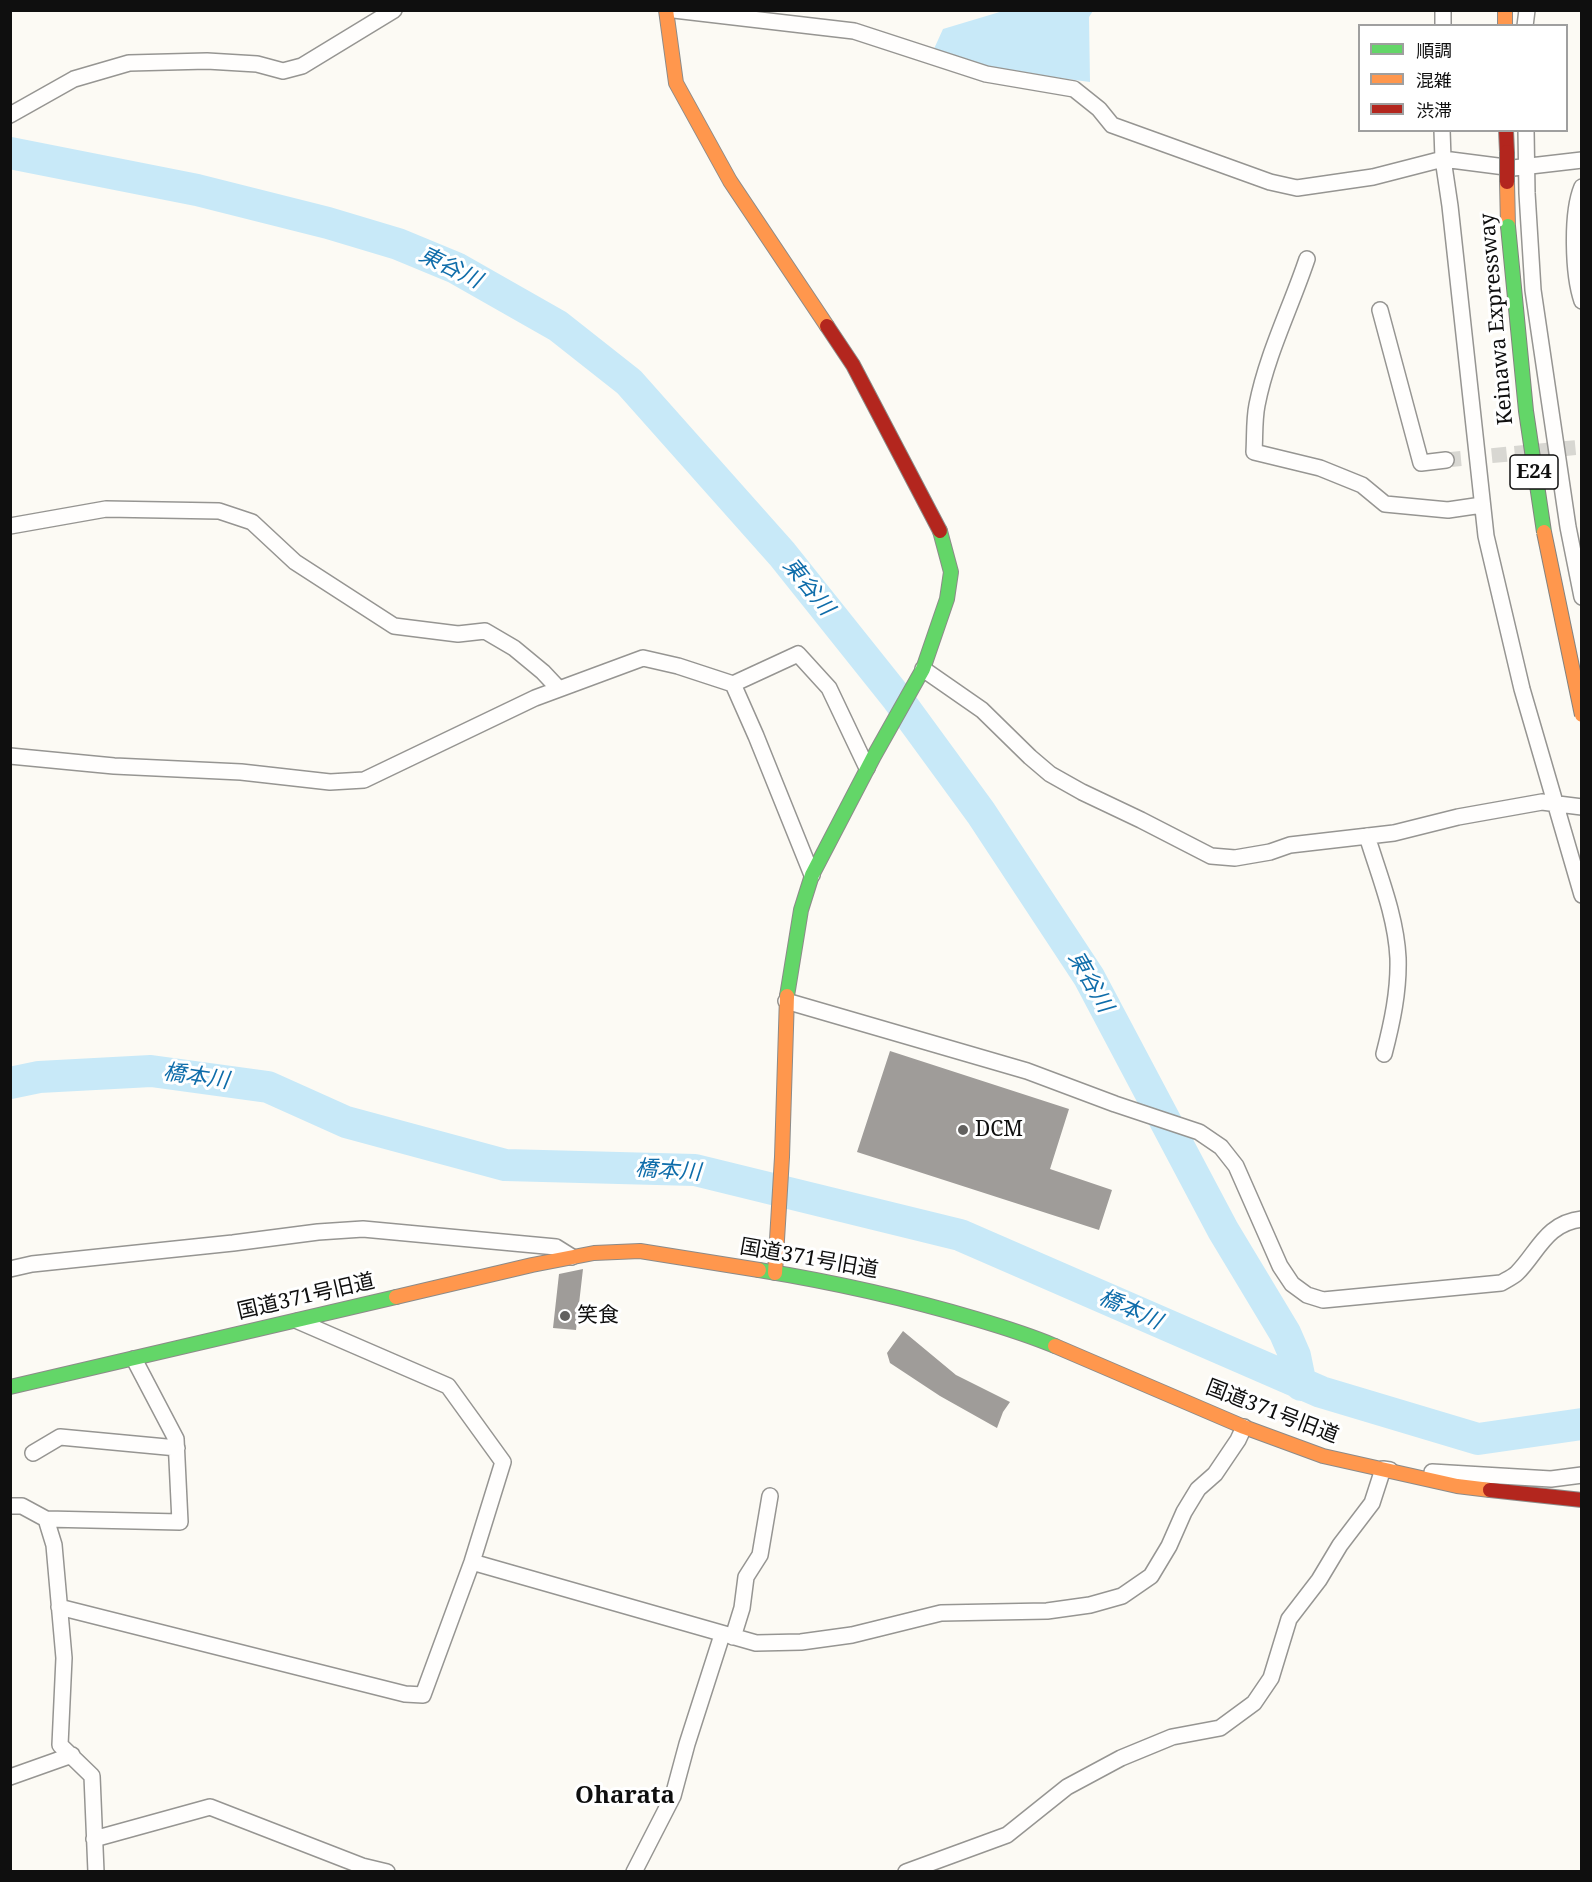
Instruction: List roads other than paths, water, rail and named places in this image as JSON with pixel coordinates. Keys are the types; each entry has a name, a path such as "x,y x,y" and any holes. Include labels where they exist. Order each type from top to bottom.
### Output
{"main road":[{"path":"666,10 675,83 730,181 853,365 943,536 951,572 947,599 923,669 812,875 801,910 786,1001 782,1157 775,1273"},
{"name":"Keinawa Expressway","path":"1506,132 1508,226 1523,392 1538,498 1561,629 1581,715"},
{"name":"国道371号旧道","path":"10,1387 532,1265 594,1253 640,1251 880,1293 1034,1337 1244,1426 1323,1456 1456,1486 1581,1500"}],"street":[{"path":"10,115 74,79 129,63 207,61 256,64 283,71 302,66 394,10"},
{"path":"674,10 854,31 986,74 1074,89 1099,109 1112,125 1270,182 1297,188 1373,177 1443,159 1513,168 1581,160"},
{"path":"1442,132 1443,159 1486,536 1522,688 1581,895"},
{"path":"1526,132 1533,290 1568,527 1581,597"},
{"path":"1581,187 1577,209 1575,256 1581,301"},
{"path":"1306,259 1297,289 1283,320 1257,405 1254,452 1320,468 1362,485 1385,504 1448,510 1482,505"},
{"path":"1380,310 1421,463 1446,460"},
{"path":"10,526 106,509 219,511 252,522 294,562 386,622 394,626 458,634 485,631 522,654 559,689"},
{"path":"10,756 114,766 241,772 330,782 364,780 535,698 643,657 732,684 798,654 829,688 871,762"},
{"path":"923,669 982,710 1030,758 1050,774 1211,856 1235,858 1270,852 1290,845 1394,833 1458,817 1531,804 1554,803 1581,807"},
{"path":"732,684 756,736 812,875"},
{"path":"1367,836 1391,915 1398,957 1393,1017 1384,1054"},
{"path":"786,1001 1027,1071 1199,1132 1221,1147 1236,1166 1280,1266 1292,1284 1307,1295 1323,1300 1501,1283 1516,1274 1544,1238 1560,1227 1581,1219"},
{"path":"10,1269 32,1264 363,1229 556,1247 572,1257"},
{"path":"59,1607 405,1694 423,1695 472,1562 503,1462 448,1386 298,1321"},
{"path":"10,1506 22,1506 46,1519 180,1522 177,1439 134,1359"},
{"path":"472,1562 756,1643 801,1642 852,1635 941,1613 1047,1611 1090,1605 1122,1596 1151,1576 1198,1489 1215,1474 1238,1440 1244,1426"},
{"path":"33,1453 60,1437 177,1448"},
{"path":"906,1872 1007,1835 1067,1787 1121,1758 1172,1737 1220,1728 1254,1703 1270,1678 1289,1618 1319,1580 1340,1545 1372,1503 1383,1469 1551,1479 1581,1475"},
{"path":"634,1872 673,1796 693,1725 728,1636 742,1608 746,1577 760,1555 770,1496"},
{"path":"46,1519 54,1545 64,1658 60,1745 92,1776 96,1872"},
{"path":"10,1777 72,1755"},
{"path":"94,1839 210,1807 362,1866 387,1872"}],"water":[{"path":"1003,11 1093,11 1089,17 1090,82 999,70 933,51 943,29"}],"waterway":[{"name":"東谷川","path":"10,153 197,190 328,223 398,244 456,268 558,326 629,382 782,554 897,698 981,813 1089,977 1223,1230 1285,1333 1295,1356 1301,1385"},
{"name":"橋本川","path":"10,1083 39,1077 151,1071 268,1087 346,1122 505,1165 695,1170 960,1235 1321,1392 1478,1439 1582,1424"}],"tunnel":[{"path":"1446,460 1582,447"}],"place":[{"name":"DCM","path":"963,1130"},
{"name":"笑食","path":"565,1316"}],"district":[{"name":"Oharata","path":"625,1796"}]}
